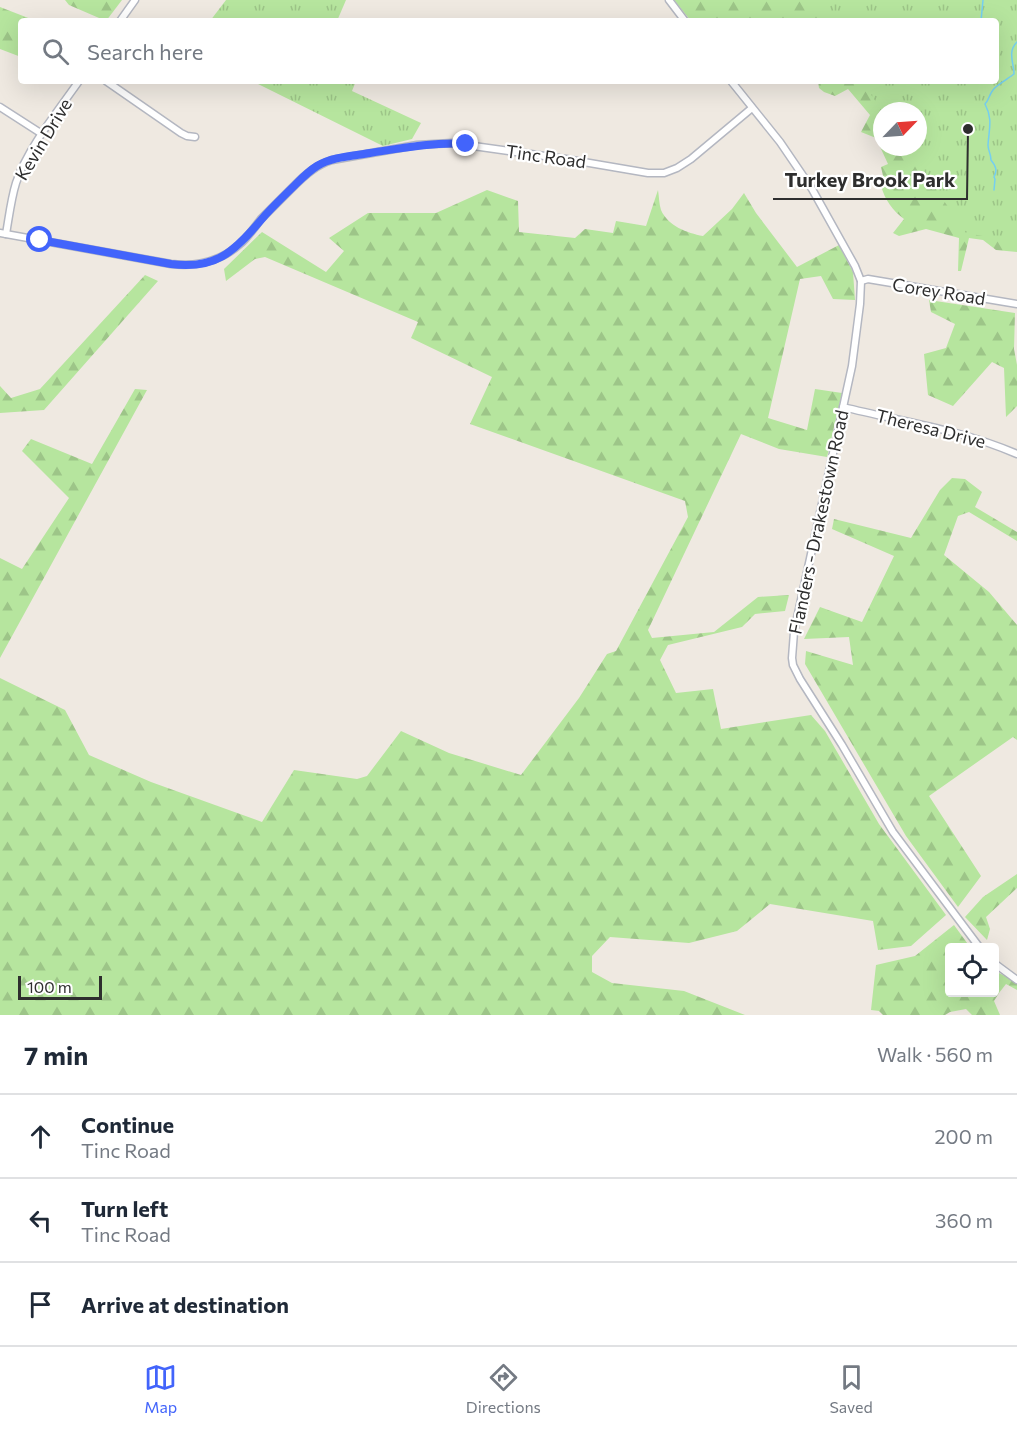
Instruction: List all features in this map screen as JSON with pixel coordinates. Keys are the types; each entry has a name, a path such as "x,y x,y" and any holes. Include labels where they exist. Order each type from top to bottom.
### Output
{"street":[{"path":"122,18 135,0"},
{"path":"669,0 683,18"},
{"name":"Kevin Drive","path":"3,233 21,169 77,84"},
{"path":"109,84 181,133 195,137"},
{"name":"Flanders - Drakestown Road","path":"733,84 780,142 812,189 861,281 856,334 843,407 794,632 791,651 794,665 800,679 893,832 976,943"},
{"path":"0,107 42,135"},
{"name":"Tinc Road","path":"3,233 171,264 198,264 212,261 233,249 304,176 319,165 332,160 417,146 457,144 664,173 691,159 752,108"},
{"name":"Corey Road","path":"861,281 868,279 1017,304"},
{"name":"Theresa Drive","path":"843,407 960,433 998,445 1017,454"},
{"path":"999,967 1017,980"}],"green space":[{"path":"65,0 122,0 108,18 99,18 69,5"},
{"path":"226,0 346,0 338,18 212,18"},
{"path":"674,0 1017,0 1017,252 996,250 983,240 969,238 961,271 958,271 959,238 926,229 899,236 893,233 904,219 890,205 883,191 881,186 884,180 881,167 888,164 884,156 927,156 927,102 873,102 873,137 861,132 870,115 848,89 835,96 819,88 818,84 999,84 999,18 689,18"},
{"path":"820,0 1017,0 1017,242 966,233 913,156 927,156 927,102 876,102 864,84 999,84 999,18 819,18 815,13"},
{"path":"0,7 28,18 18,18 18,56 0,49"},
{"path":"258,84 355,84 352,91 421,123 412,139 383,146"},
{"path":"487,190 518,201 519,232 575,238 585,229 613,233 616,221 646,226 658,190 659,203 664,216 685,231 703,236 732,209 744,193 756,213 797,267 839,245 853,272 855,300 833,299 821,276 800,279 768,418 807,430 815,389 842,393 827,457 779,449 741,434 648,630 652,638 714,632 758,597 789,595 785,611 755,614 742,627 668,645 660,660 676,693 713,689 721,729 811,715 825,731 879,824 946,915 911,946 878,950 873,921 770,904 737,931 689,943 610,937 592,956 592,972 612,983 684,991 745,1015 0,1015 0,678 65,710 89,755 151,782 262,822 294,770 357,779 367,776 401,731 449,753 521,775 579,698 607,654 616,651 688,517 685,501 470,424 492,377 411,338 418,322 265,257 255,259 226,281 224,269 262,232 326,272 344,251 329,238 368,213 436,213"},
{"path":"145,275 158,281 44,410 0,413 0,386 11,398 40,389"},
{"path":"929,300 1015,313 1017,406 1006,417 1004,368 992,362 953,406 928,395 924,354 946,348 955,324 931,312"},
{"path":"135,389 147,390 0,658 0,558 22,569 69,498 22,451 31,439 92,464"},
{"path":"952,478 965,479 982,492 975,507 1017,532 1017,541 969,512 958,516 944,555 989,592 1017,625 1017,740 1013,737 929,796 981,876 958,907 906,836 805,664 806,651 853,665 849,637 804,639 820,607 862,622 894,556 832,529 834,519 911,538 940,490"},
{"path":"1017,874 1017,888 986,917 990,929 987,940 965,917 983,897"},
{"path":"954,925 967,943 945,943 945,997 996,997 994,1001 1000,1015 972,1015 966,1009 945,1015 883,1015 879,1011 871,1010 876,965 915,956"},
{"path":"999,973 1017,982 1017,990 1006,984 999,993"}],"waterway":[{"path":"981,18 983,0"},
{"path":"994,190 996,170 988,147 990,119 985,104 994,88 1014,74 1012,50 1017,42"}],"place":[{"name":"Turkey Brook Park","path":"968,129"}],"route":[{"path":"40,240 171,264 192,265 207,262 239,245 290,189 319,165 328,161 411,146 443,143 466,144"}]}
